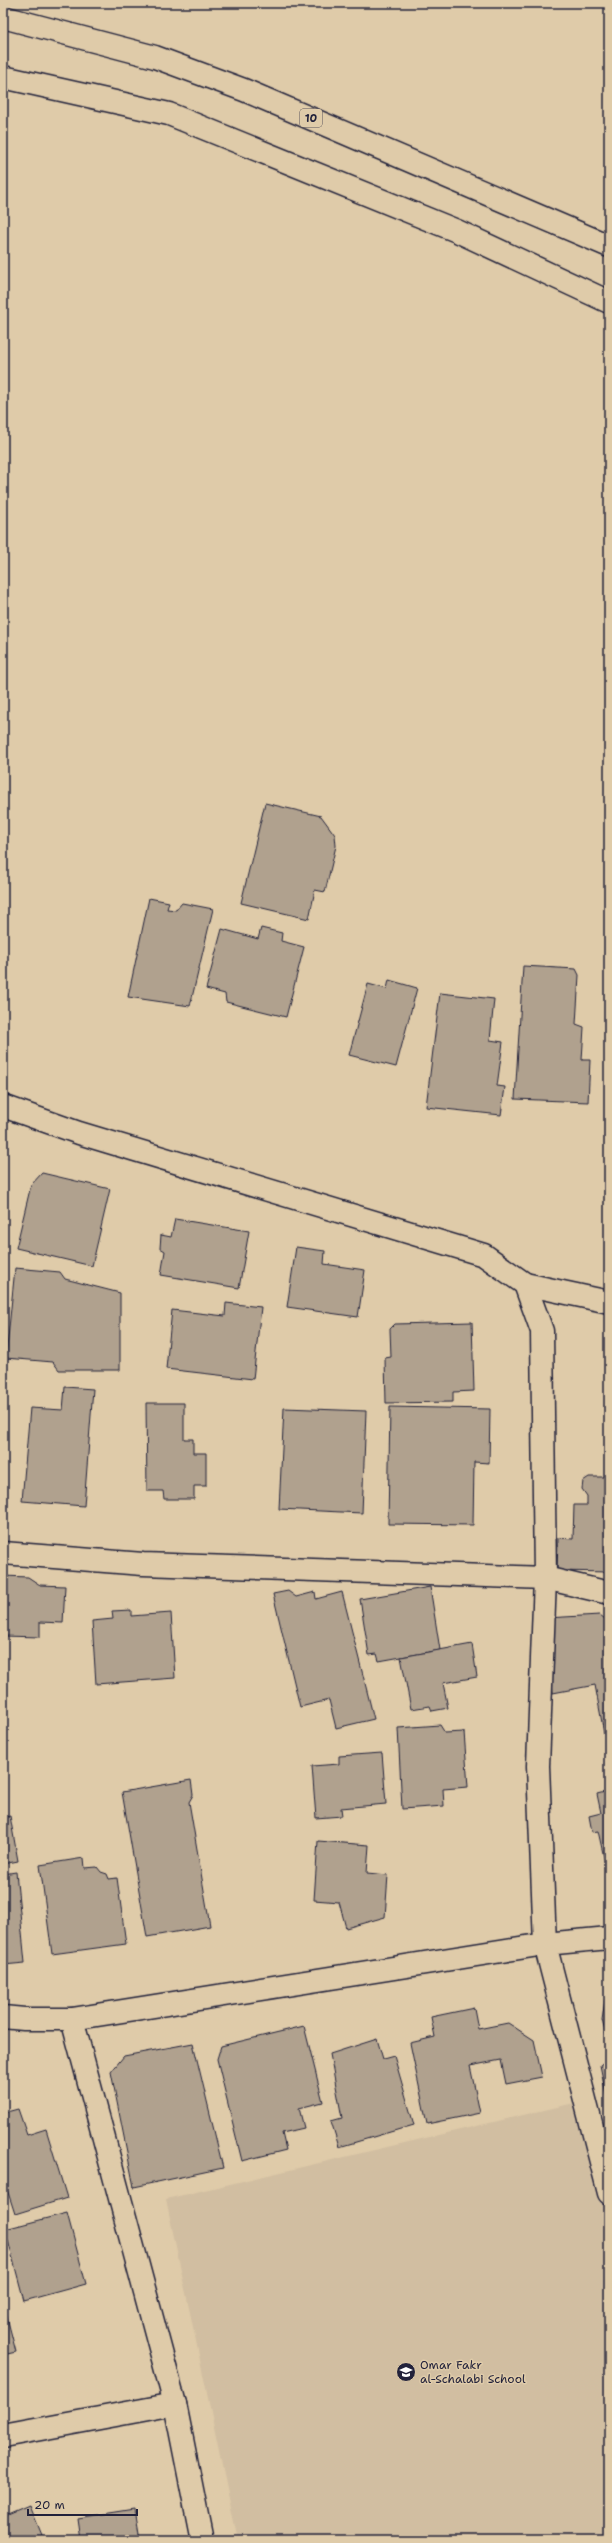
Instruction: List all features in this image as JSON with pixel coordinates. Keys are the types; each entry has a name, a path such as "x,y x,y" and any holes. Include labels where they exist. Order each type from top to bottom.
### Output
{"main road":[{"name":"10","path":"3,17 155,57 244,90 609,246"},
{"path":"3,77 169,114 457,231 609,302"},
{"path":"3,1106 79,1133 484,1254 525,1284 609,1302"},
{"path":"525,1284 542,1331 545,1578 538,1766 545,1944 609,2193"},
{"path":"3,1553 143,1564 545,1578 609,1593"},
{"path":"3,2017 24,2019 72,2019 545,1944 609,1938"},
{"path":"3,2026 24,2019"},
{"path":"72,2019 175,2404 202,2540"},
{"path":"3,2436 175,2404"}],"shaded area":[{"name":"Omar Fakr al-Schalabi School","path":"587,2100 609,2203 609,2540 238,2540 166,2199"}],"building":[{"path":"265,803 321,816 335,835 336,846 325,892 315,890 309,919 241,903"},
{"path":"149,898 169,902 167,909 176,910 182,903 213,909 190,1006 128,997"},
{"path":"261,928 282,933 281,941 304,947 286,1017 226,1002 225,994 206,989 222,929 258,939"},
{"path":"523,966 576,969 579,975 576,1024 584,1027 582,1060 590,1060 588,1102 515,1099"},
{"path":"389,980 417,988 396,1067 349,1055 368,984 387,989"},
{"path":"440,993 494,999 490,1040 503,1042 497,1086 505,1087 501,1115 426,1107"},
{"path":"42,1173 110,1189 92,1266 16,1248 31,1185"},
{"path":"175,1219 249,1231 239,1288 161,1275 165,1251 160,1248 161,1235 171,1237"},
{"path":"296,1247 325,1251 324,1264 365,1270 358,1317 287,1307"},
{"path":"15,1268 60,1272 65,1279 120,1293 120,1370 59,1370 53,1362 6,1358"},
{"path":"226,1303 261,1307 253,1379 166,1369 172,1310 225,1316"},
{"path":"472,1322 474,1391 453,1392 453,1402 386,1403 385,1358 391,1357 390,1329 395,1324"},
{"path":"65,1387 93,1389 84,1506 22,1501 30,1408 63,1410"},
{"path":"146,1403 184,1403 184,1439 193,1439 193,1453 206,1453 206,1486 194,1486 194,1499 164,1499 163,1491 147,1491"},
{"path":"390,1407 490,1409 489,1463 474,1462 473,1525 388,1524"},
{"path":"284,1408 366,1411 362,1513 279,1509"},
{"path":"589,1477 609,1477 609,1572 557,1571 558,1538 573,1539 574,1505 587,1505 587,1496 582,1489 583,1481"},
{"path":"3,1576 28,1577 40,1585 65,1586 63,1623 40,1622 40,1637 3,1636"},
{"path":"430,1587 440,1650 379,1661 377,1654 369,1655 360,1599"},
{"path":"288,1591 296,1597 315,1592 316,1599 342,1592 374,1719 336,1728 329,1700 300,1707 273,1594"},
{"path":"131,1610 131,1616 171,1613 175,1678 96,1684 92,1621 113,1619 112,1611"},
{"path":"600,1615 609,1622 609,1738 605,1739 595,1685 553,1693 546,1618"},
{"path":"472,1644 477,1677 443,1683 448,1708 432,1711 430,1706 411,1709 401,1657"},
{"path":"440,1725 445,1733 464,1732 468,1787 443,1789 444,1806 402,1809 398,1728"},
{"path":"382,1753 386,1804 341,1808 342,1816 316,1818 312,1766 339,1764 339,1756"},
{"path":"191,1780 193,1795 189,1802 210,1926 147,1937 122,1792"},
{"path":"609,1791 609,1861 605,1862 598,1831 592,1832 589,1816 601,1813 597,1794"},
{"path":"10,1816 18,1861 3,1864 3,1818"},
{"path":"318,1841 369,1845 367,1873 388,1875 385,1917 346,1928 339,1902 314,1900"},
{"path":"84,1858 85,1868 97,1867 101,1872 107,1874 109,1879 117,1878 126,1944 52,1954 40,1865"},
{"path":"16,1872 25,1963 3,1965 3,1874"},
{"path":"609,1997 609,2048 602,2020 605,2000"},
{"path":"474,2008 478,2029 508,2023 534,2040 542,2077 506,2084 501,2060 470,2066 480,2113 427,2124 410,2043 435,2037 431,2017"},
{"path":"304,2026 323,2102 299,2108 304,2128 282,2133 286,2150 242,2161 217,2059 221,2046"},
{"path":"377,2039 383,2059 394,2056 414,2125 339,2147 331,2121 342,2118 330,2054"},
{"path":"193,2043 223,2168 134,2187 111,2072 124,2056"},
{"path":"609,2058 609,2109 600,2065"},
{"path":"18,2109 27,2135 46,2129 67,2198 15,2214 3,2177 3,2113"},
{"path":"67,2213 86,2284 24,2301 5,2229"},
{"path":"3,2302 16,2352 3,2355"},
{"path":"29,2506 43,2540 3,2540 3,2517"},
{"path":"135,2510 140,2540 81,2540 78,2519"}],"place":[{"name":"Omar Fakr al-Schalabi School","path":"406,2372"}]}
